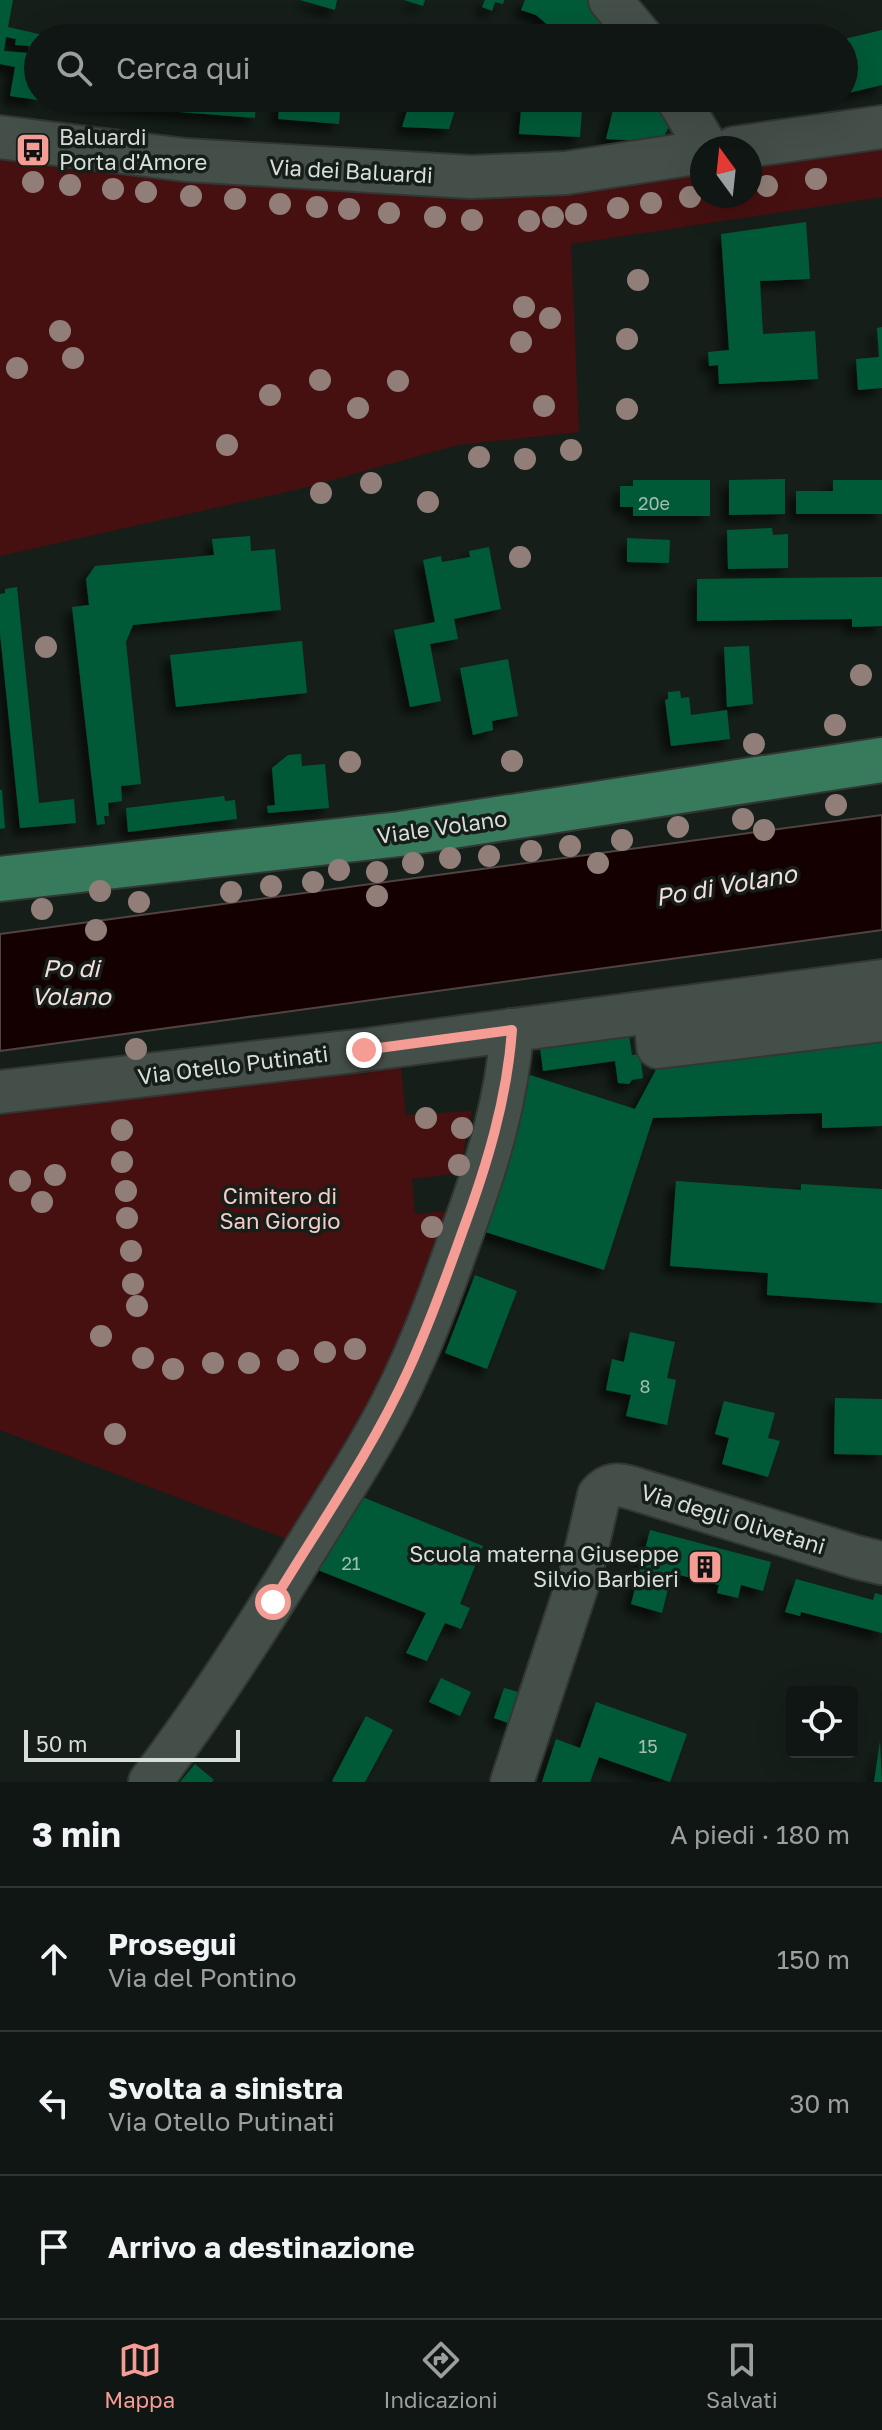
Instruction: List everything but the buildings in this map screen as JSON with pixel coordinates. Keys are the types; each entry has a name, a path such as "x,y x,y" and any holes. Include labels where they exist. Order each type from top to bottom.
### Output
{"main road":[{"name":"Viale Volano","path":"0,879 400,834 882,760"}],"street":[{"path":"610,0 630,24"},
{"path":"685,112 700,136"},
{"path":"762,144 882,127"},
{"name":"Via dei Baluardi","path":"0,137 186,160 471,177 566,173 690,154"},
{"name":"Via Otello Putinati","path":"0,1092 512,1030 882,981"},
{"path":"655,1012 658,1047 882,1020"},
{"path":"150,1782 214,1694 262,1620 375,1436 408,1373 477,1193 505,1091 512,1030"},
{"name":"Via degli Olivetani","path":"512,1782 581,1573 599,1495 605,1488 621,1485 882,1563"}],"green space":[{"path":"882,137 882,197 571,244 579,432 458,445 304,488 0,556 0,157 690,171 690,208 762,208 762,160"},
{"name":"Cimitero di San Giorgio","path":"401,1067 406,1115 472,1111 459,1173 412,1179 415,1214 446,1211 405,1352 297,1543 0,1430 0,1115"}],"water":[{"name":"Po di Volano","path":"882,815 882,930 0,1051 0,934"}],"place":[{"name":"Baluardi Porta d'Amore","path":"33,150"},
{"name":"Scuola materna Giuseppe Silvio Barbieri","path":"705,1567"}],"route":[{"path":"273,1602 375,1436 408,1373 477,1193 505,1091 512,1030 364,1050"}]}
